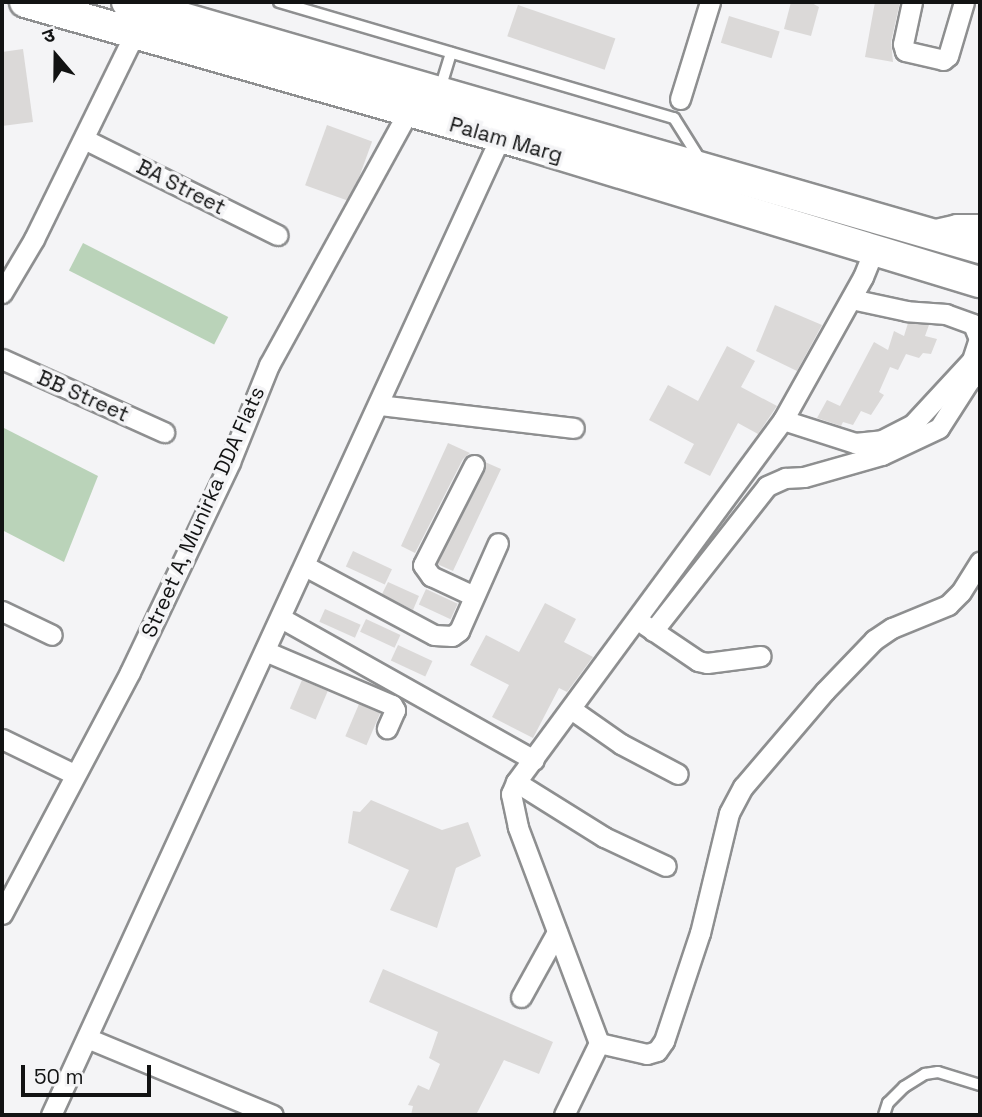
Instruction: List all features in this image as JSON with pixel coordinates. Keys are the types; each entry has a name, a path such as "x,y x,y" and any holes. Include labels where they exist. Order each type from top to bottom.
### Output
{"main road":[{"name":"Palam Marg","path":"25,2 141,11 932,234 957,228 980,228"},
{"name":"Palam Marg","path":"141,11 408,112 874,250 929,268 947,282 980,293"},
{"path":"932,234 980,248"},
{"path":"929,268 980,282"}],"street":[{"path":"680,99 710,2"},
{"path":"912,2 903,44 905,51 943,60 948,56 964,2"},
{"path":"2,291 34,239 84,139 141,11"},
{"name":"Street A, Munirka DDA Flats","path":"2,914 130,672 219,487 269,365 408,112"},
{"path":"51,1115 500,138"},
{"name":"BA Street","path":"84,139 277,235"},
{"path":"564,1115 598,1043 513,808 511,794 516,782 783,420 851,299 874,250"},
{"path":"783,420 855,443 882,440 912,425 972,360 979,339 972,324 946,314 907,311 851,299"},
{"name":"BB Street","path":"2,359 164,432"},
{"path":"653,631 767,486 785,478 804,477 882,455 939,428 970,381 980,371"},
{"path":"379,405 574,428"},
{"path":"474,465 423,565 431,576 474,596"},
{"path":"305,566 442,637 459,631 498,543"},
{"path":"598,1043 646,1054 657,1051 664,1041 700,933 729,813 743,787 825,691 874,640 892,628 948,605 961,592 980,561"},
{"path":"2,611 52,635"},
{"path":"281,618 534,760"},
{"path":"637,619 698,661 707,663 761,656"},
{"path":"265,651 392,705 395,710 387,728"},
{"path":"571,709 621,744 678,774"},
{"path":"2,739 75,774"},
{"path":"516,782 604,837 666,866"},
{"path":"522,997 557,932"},
{"path":"87,1038 273,1115"}],"lane":[{"path":"279,2 674,118 707,170"},
{"path":"439,93 451,53"},
{"path":"884,1115 888,1103 904,1087 925,1074 938,1072 980,1085"}],"green space":[{"path":"83,243 228,317 214,345 69,271"},
{"path":"2,427 98,476 64,562 2,530"}],"building":[{"path":"791,2 810,2 819,7 811,36 784,29"},
{"path":"875,2 900,2 891,42 893,62 865,57"},
{"path":"518,5 615,39 605,70 507,36"},
{"path":"729,16 780,31 771,58 721,43"},
{"path":"23,49 33,122 2,126 2,52"},
{"path":"327,125 372,141 350,202 305,185"},
{"path":"775,305 822,325 797,371 756,351"},
{"path":"908,323 929,325 925,336 937,339 931,354 923,353 919,358 906,354 898,370 890,367 879,392 884,395 871,415 861,411 853,425 843,422 841,426 817,418 827,400 840,406 874,342 888,350 894,331 904,336"},
{"path":"727,346 755,361 741,387 777,406 758,434 738,423 710,476 684,463 694,444 649,420 668,385 698,401"},
{"path":"448,443 470,453 463,459 415,553 401,546"},
{"path":"485,462 501,469 453,571 437,564 485,471"},
{"path":"353,551 392,569 385,585 346,566"},
{"path":"388,582 419,596 413,610 382,594"},
{"path":"426,589 458,604 451,619 419,604"},
{"path":"545,603 576,619 564,642 593,657 567,692 559,688 533,738 492,717 509,685 470,665 486,635 519,652"},
{"path":"325,609 361,625 355,638 319,622"},
{"path":"366,619 400,635 395,648 360,632"},
{"path":"398,645 432,661 425,676 391,660"},
{"path":"302,680 328,691 316,719 290,709"},
{"path":"359,704 380,713 366,745 345,736"},
{"path":"371,800 442,830 468,822 481,856 456,868 437,928 390,910 409,870 348,843 353,811 360,812"},
{"path":"383,969 553,1042 539,1074 504,1060 476,1115 411,1115 413,1106 408,1105 418,1085 429,1090 440,1064 429,1058 438,1032 369,1002"}]}
